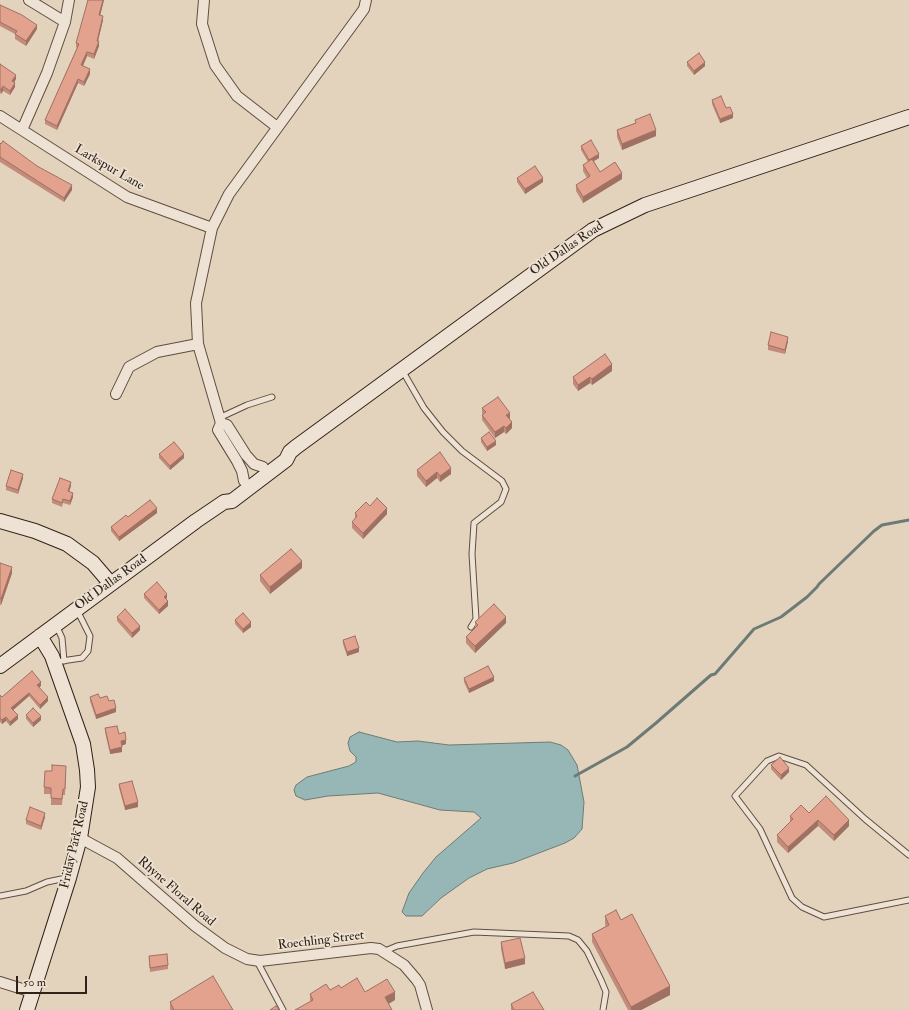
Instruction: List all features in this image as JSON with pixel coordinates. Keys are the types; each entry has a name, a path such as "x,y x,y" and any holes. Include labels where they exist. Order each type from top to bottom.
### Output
{"main road":[{"name":"Old Dallas Road","path":"0,666 224,502 232,501 286,460 290,452 577,240 605,223 652,203 909,117"},
{"name":"Old Dallas Road","path":"224,502 228,493 262,467 282,453 290,452"},
{"path":"0,521 35,531 67,544 93,563 110,584"},
{"name":"Friday Park Road","path":"27,1010 69,878 80,838 86,804 88,770 83,744 59,661 40,636"}],"street":[{"path":"29,0 65,22"},
{"path":"22,130 47,73 65,22 69,0"},
{"path":"204,0 202,24 215,65 238,96 277,127"},
{"path":"244,481 237,461 218,430 220,420 198,344 196,303 212,228 229,194 364,9 366,0"},
{"name":"Larkspur Lane","path":"0,116 127,197 212,228"},
{"path":"116,394 129,367 157,352 198,344"},
{"path":"220,420 227,425 246,455 254,464 262,467"},
{"name":"Rhyne Floral Road","path":"80,838 117,858 210,939 247,959 257,961"},
{"name":"Roechling Street","path":"257,961 372,948 385,951 404,965 416,978 420,985 427,1010"},
{"path":"0,982 32,992"}],"lane":[{"path":"401,370 424,408 443,432 462,451 502,481 506,489 501,502 474,524 472,554 476,619 472,627"},
{"path":"220,420 247,405 272,396"},
{"path":"56,624 62,638 59,661 82,658 88,651 90,636 87,627 76,609"},
{"path":"909,855 865,820 806,765 800,762 779,756 767,761 735,796 760,830 792,898 802,907 824,917 909,900"},
{"path":"0,896 26,891 47,882 69,878"},
{"path":"385,951 398,946 474,932 569,936 578,940 587,951 601,980 606,992 603,1010"},
{"path":"257,961 283,1010"}],"water":[{"path":"359,732 397,742 418,741 449,745 550,742 561,745 568,750 577,765 584,802 582,829 574,838 565,843 513,863 487,869 469,878 441,898 422,916 406,916 402,912 409,893 423,873 436,857 481,818 474,812 440,810 378,793 328,796 305,800 296,796 294,790 296,785 307,777 349,766 356,762 356,757 350,751 348,743 350,737"}],"building":[{"path":"88,0 103,0 99,15 103,16 97,41 99,41 94,54 87,52 81,65 90,69 84,82 78,79 57,126 45,120 79,44 76,43"},
{"path":"0,5 22,15 37,25 26,41 15,34 17,31 0,22"},
{"path":"699,53 705,62 694,71 687,62"},
{"path":"0,64 16,75 12,81 15,83 10,91 3,86 1,90 0,89"},
{"path":"721,96 726,108 730,107 733,114 720,119 712,100"},
{"path":"650,114 656,130 622,144 617,130 636,123 635,120"},
{"path":"591,140 599,154 589,160 581,146"},
{"path":"3,141 37,166 72,185 64,198 0,157 0,143 1,144"},
{"path":"592,159 600,172 615,162 622,173 583,197 576,185 590,176 583,165"},
{"path":"535,166 543,178 525,189 517,178"},
{"path":"771,332 788,337 785,350 768,345"},
{"path":"605,354 612,364 592,379 590,377 578,385 573,377"},
{"path":"498,397 510,413 506,415 512,422 506,428 504,426 495,432 482,415 486,412 482,408"},
{"path":"489,432 496,441 487,447 481,438"},
{"path":"174,442 184,454 170,466 159,454"},
{"path":"440,452 451,468 440,476 437,472 426,481 417,470"},
{"path":"11,470 23,474 18,490 6,486"},
{"path":"60,478 71,482 68,491 73,493 70,501 63,499 62,503 52,499"},
{"path":"377,498 387,508 363,533 352,522 357,516 355,513 366,502 370,506"},
{"path":"150,500 157,508 119,537 111,527 126,515 128,517"},
{"path":"291,549 302,561 270,587 260,575"},
{"path":"0,563 12,567 1,599 0,598"},
{"path":"157,582 167,594 164,597 168,601 159,610 144,594"},
{"path":"494,604 506,617 475,646 466,637 478,625 475,622"},
{"path":"125,609 140,626 132,633 117,617"},
{"path":"243,613 251,622 243,629 235,620"},
{"path":"355,636 359,648 347,652 343,640"},
{"path":"488,666 494,677 469,689 464,678"},
{"path":"32,671 41,682 37,685 48,697 40,705 29,693 11,708 18,715 10,722 6,717 2,720 0,718 0,695 2,697"},
{"path":"98,694 100,698 107,696 109,701 114,700 116,708 96,715 90,697"},
{"path":"33,708 41,716 33,723 26,715"},
{"path":"117,726 119,734 125,732 126,740 121,741 122,747 110,750 105,728"},
{"path":"780,757 789,768 781,775 771,765"},
{"path":"52,765 66,766 65,789 63,789 62,799 51,798 51,788 44,787 45,771 52,771"},
{"path":"132,781 138,802 125,806 119,784"},
{"path":"826,796 849,820 834,835 818,820 788,847 777,835 793,819 790,816 801,805 809,813"},
{"path":"30,807 45,813 41,826 26,820"},
{"path":"616,910 621,920 632,914 670,986 631,1007 592,934 609,925 605,916"},
{"path":"520,938 525,958 505,963 501,942"},
{"path":"167,954 168,965 150,968 149,956"},
{"path":"213,976 233,1010 174,1010 170,1002"},
{"path":"357,978 365,992 387,979 395,992 385,997 392,1010 295,1010 313,1000 310,994 326,984 330,990 339,985 341,988"},
{"path":"533,992 544,1010 514,1010 511,1004"},
{"path":"276,1006 279,1010 270,1010"}],"waterway":[{"path":"575,776 627,747 711,675 715,674 754,629 781,617 807,597 874,531 882,525 909,520"}]}
